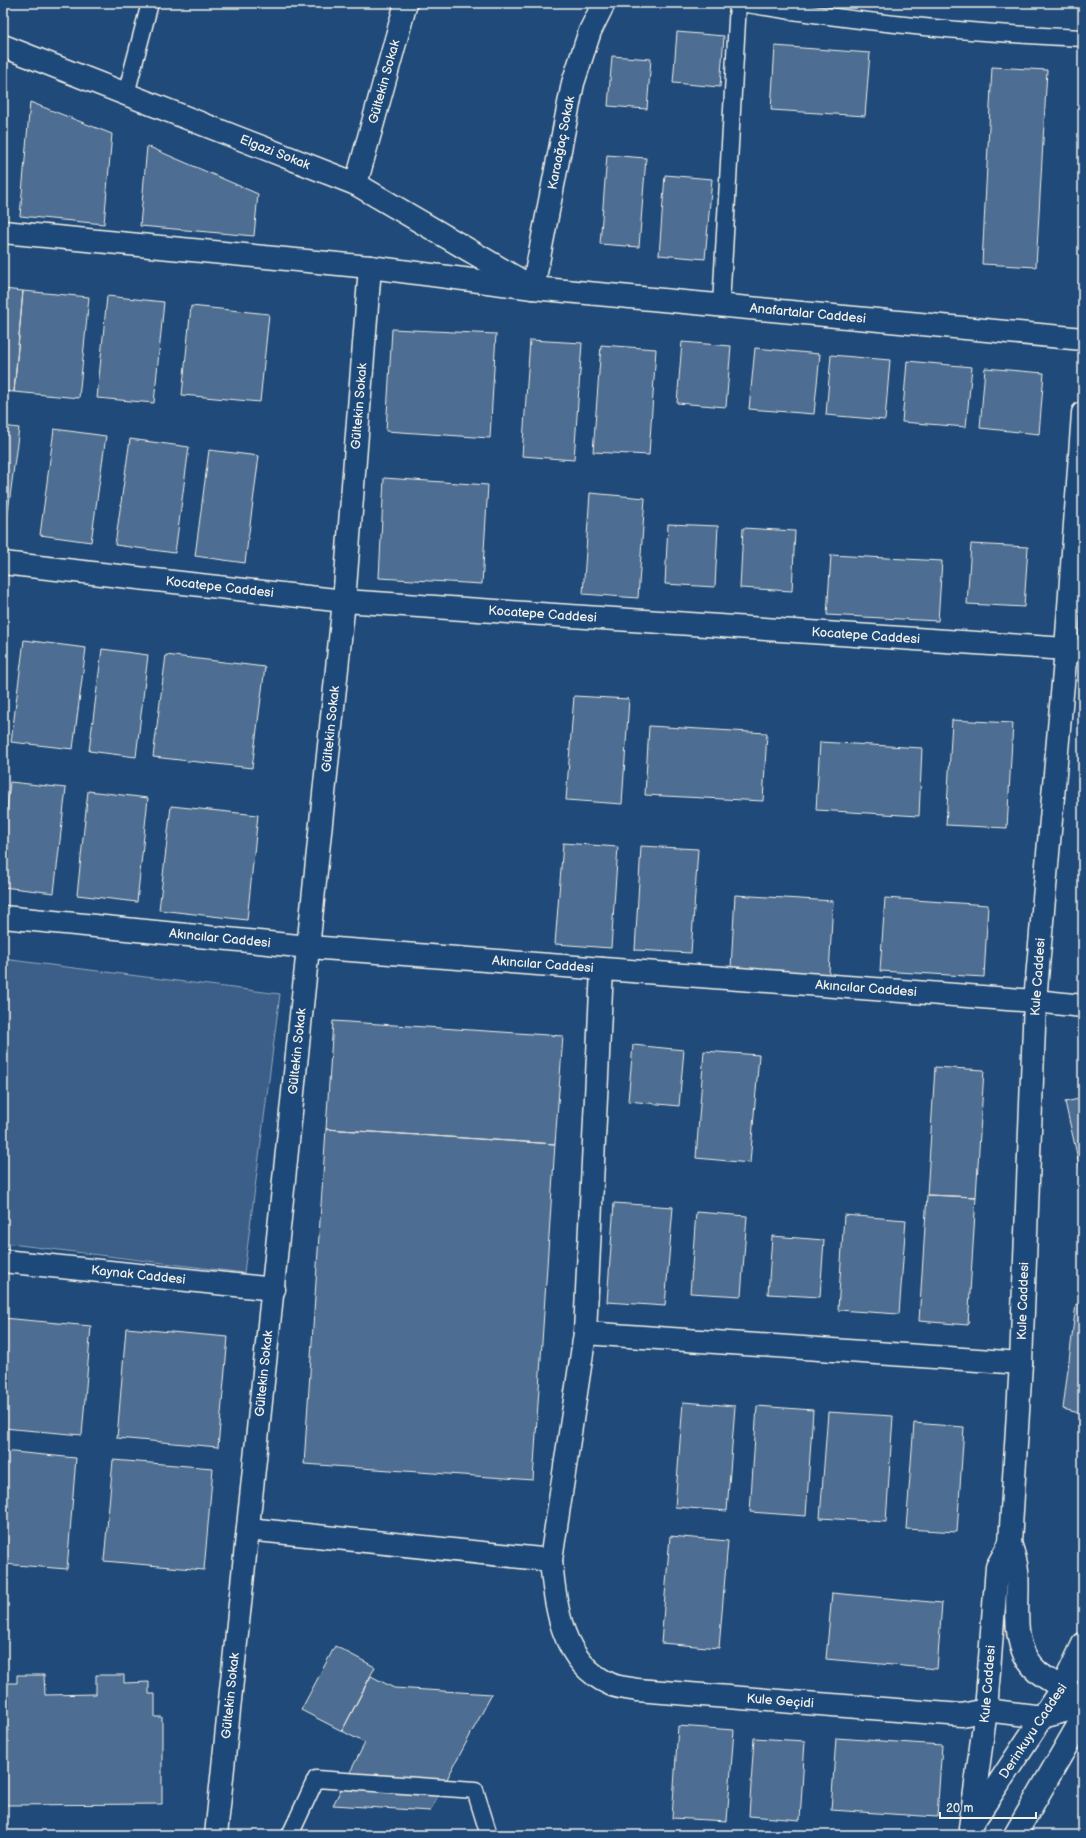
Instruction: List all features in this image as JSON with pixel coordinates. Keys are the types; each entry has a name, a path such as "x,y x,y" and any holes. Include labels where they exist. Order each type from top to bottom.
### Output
{"street":[{"name":"Gültekin Sokak","path":"356,184 406,3"},
{"name":"Karaağaç Sokak","path":"533,288 573,83 590,31 604,3"},
{"name":"Elgazi Sokak","path":"3,46 356,184 533,288"},
{"name":"Anafartalar Caddesi","path":"3,232 370,267 533,288 1083,339"},
{"name":"Gültekin Sokak","path":"216,1835 274,1289 344,601 370,267"},
{"name":"Kule Caddesi","path":"1083,413 1074,650 1035,1001 1021,1363 1010,1543 1017,1569 1017,1628 1022,1648 1028,1661 1039,1673 1083,1699"},
{"name":"Kocatepe Caddesi","path":"3,563 344,601 1074,650"},
{"name":"Akıncılar Caddesi","path":"3,917 309,947 1035,1001 1083,1006"},
{"path":"248,1529 551,1560 585,1333 602,969"},
{"name":"Kaynak Caddesi","path":"3,1261 274,1289"},
{"path":"585,1333 1021,1363"},
{"name":"Kule Caddesi","path":"967,1831 986,1710 997,1566 1010,1543"},
{"name":"Kule Geçidi","path":"551,1560 554,1593 570,1648 580,1664 594,1675 611,1685 637,1690 962,1715 986,1710 1043,1717"},
{"name":"Derinkuyu Caddesi","path":"967,1831 1063,1686 1083,1644"},
{"path":"1043,1717 1083,1706"},
{"path":"1015,1835 1083,1717"}],"lane":[{"path":"126,94 150,3"},
{"path":"721,305 738,3"},
{"path":"741,3 843,18 931,28 1083,38"},
{"path":"290,1835 316,1779 475,1790 490,1835"}],"shaded area":[{"path":"3,959 280,994 244,1273 3,1243"}],"building":[{"path":"677,32 724,36 720,87 673,83"},
{"path":"775,46 870,53 865,116 771,110"},
{"path":"612,56 651,59 647,109 608,106"},
{"path":"992,67 1047,70 1036,267 982,264"},
{"path":"30,102 112,134 104,224 20,216"},
{"path":"147,146 258,194 254,236 140,226"},
{"path":"607,155 646,158 639,247 600,244"},
{"path":"665,175 712,179 705,259 659,255"},
{"path":"3,289 23,291 14,392 3,391"},
{"path":"23,291 89,297 79,398 14,392"},
{"path":"107,296 164,302 154,403 97,398"},
{"path":"191,306 269,314 260,402 182,395"},
{"path":"392,329 496,334 490,438 386,431"},
{"path":"530,340 582,343 574,460 522,456"},
{"path":"682,342 731,346 726,407 677,403"},
{"path":"601,345 656,349 649,455 593,452"},
{"path":"755,348 820,354 814,414 749,409"},
{"path":"831,355 890,360 885,420 826,415"},
{"path":"907,361 972,367 966,427 902,422"},
{"path":"985,368 1044,373 1039,434 980,428"},
{"path":"3,426 19,428 5,535 3,535"},
{"path":"54,429 106,436 91,542 40,535"},
{"path":"130,439 189,447 175,553 115,545"},
{"path":"209,450 259,456 245,563 195,556"},
{"path":"384,478 488,485 482,584 379,578"},
{"path":"590,493 645,498 638,598 583,594"},
{"path":"668,524 718,526 715,587 665,584"},
{"path":"743,528 795,531 792,591 740,588"},
{"path":"971,544 1028,547 1024,607 967,604"},
{"path":"831,555 942,561 938,621 827,615"},
{"path":"24,640 86,648 73,749 11,742"},
{"path":"102,649 148,655 136,757 89,751"},
{"path":"166,655 265,667 252,768 153,757"},
{"path":"574,696 629,699 622,804 566,800"},
{"path":"952,720 1013,723 1007,828 946,825"},
{"path":"649,726 767,733 763,801 645,795"},
{"path":"820,742 922,748 919,816 816,810"},
{"path":"10,782 66,788 54,893 3,887 3,843"},
{"path":"88,791 148,798 137,902 77,895"},
{"path":"171,806 258,815 247,920 159,910"},
{"path":"563,843 618,847 611,948 555,944"},
{"path":"641,846 698,849 691,953 635,950"},
{"path":"735,895 833,901 829,974 731,968"},
{"path":"885,898 988,905 984,977 880,971"},
{"path":"333,1021 563,1036 555,1144 326,1129"},
{"path":"633,1045 684,1050 679,1106 628,1101"},
{"path":"704,1051 759,1055 750,1163 696,1158"},
{"path":"935,1067 984,1070 976,1197 927,1195"},
{"path":"1083,1098 1083,1181 1065,1102"},
{"path":"326,1129 555,1144 533,1480 304,1464"},
{"path":"927,1195 976,1197 968,1325 919,1321"},
{"path":"614,1203 673,1207 665,1306 607,1302"},
{"path":"696,1212 747,1216 741,1296 690,1293"},
{"path":"844,1215 906,1220 899,1314 838,1310"},
{"path":"772,1236 824,1240 820,1297 768,1294"},
{"path":"1076,1304 1083,1306 1083,1414 1063,1409"},
{"path":"3,1318 91,1326 82,1435 3,1428"},
{"path":"126,1328 228,1337 218,1447 117,1438"},
{"path":"683,1402 735,1406 727,1511 675,1507"},
{"path":"757,1406 813,1410 806,1516 750,1512"},
{"path":"828,1412 893,1416 886,1522 820,1518"},
{"path":"914,1423 964,1427 957,1532 906,1529"},
{"path":"3,1451 76,1458 67,1569 3,1564"},
{"path":"113,1460 213,1468 204,1570 104,1561"},
{"path":"670,1536 728,1541 719,1648 661,1643"},
{"path":"832,1593 942,1603 937,1669 826,1659"},
{"path":"335,1646 375,1667 342,1731 301,1710"},
{"path":"17,1675 44,1675 45,1695 96,1694 96,1675 124,1675 124,1683 149,1682 149,1694 155,1694 155,1717 162,1717 162,1804 3,1805 3,1683 17,1683"},
{"path":"371,1676 394,1688 492,1694 430,1811 333,1805 365,1743 342,1731"},
{"path":"678,1726 734,1730 727,1821 672,1818"},
{"path":"754,1738 805,1741 800,1820 749,1816"},
{"path":"836,1738 942,1745 937,1817 831,1810"}]}
